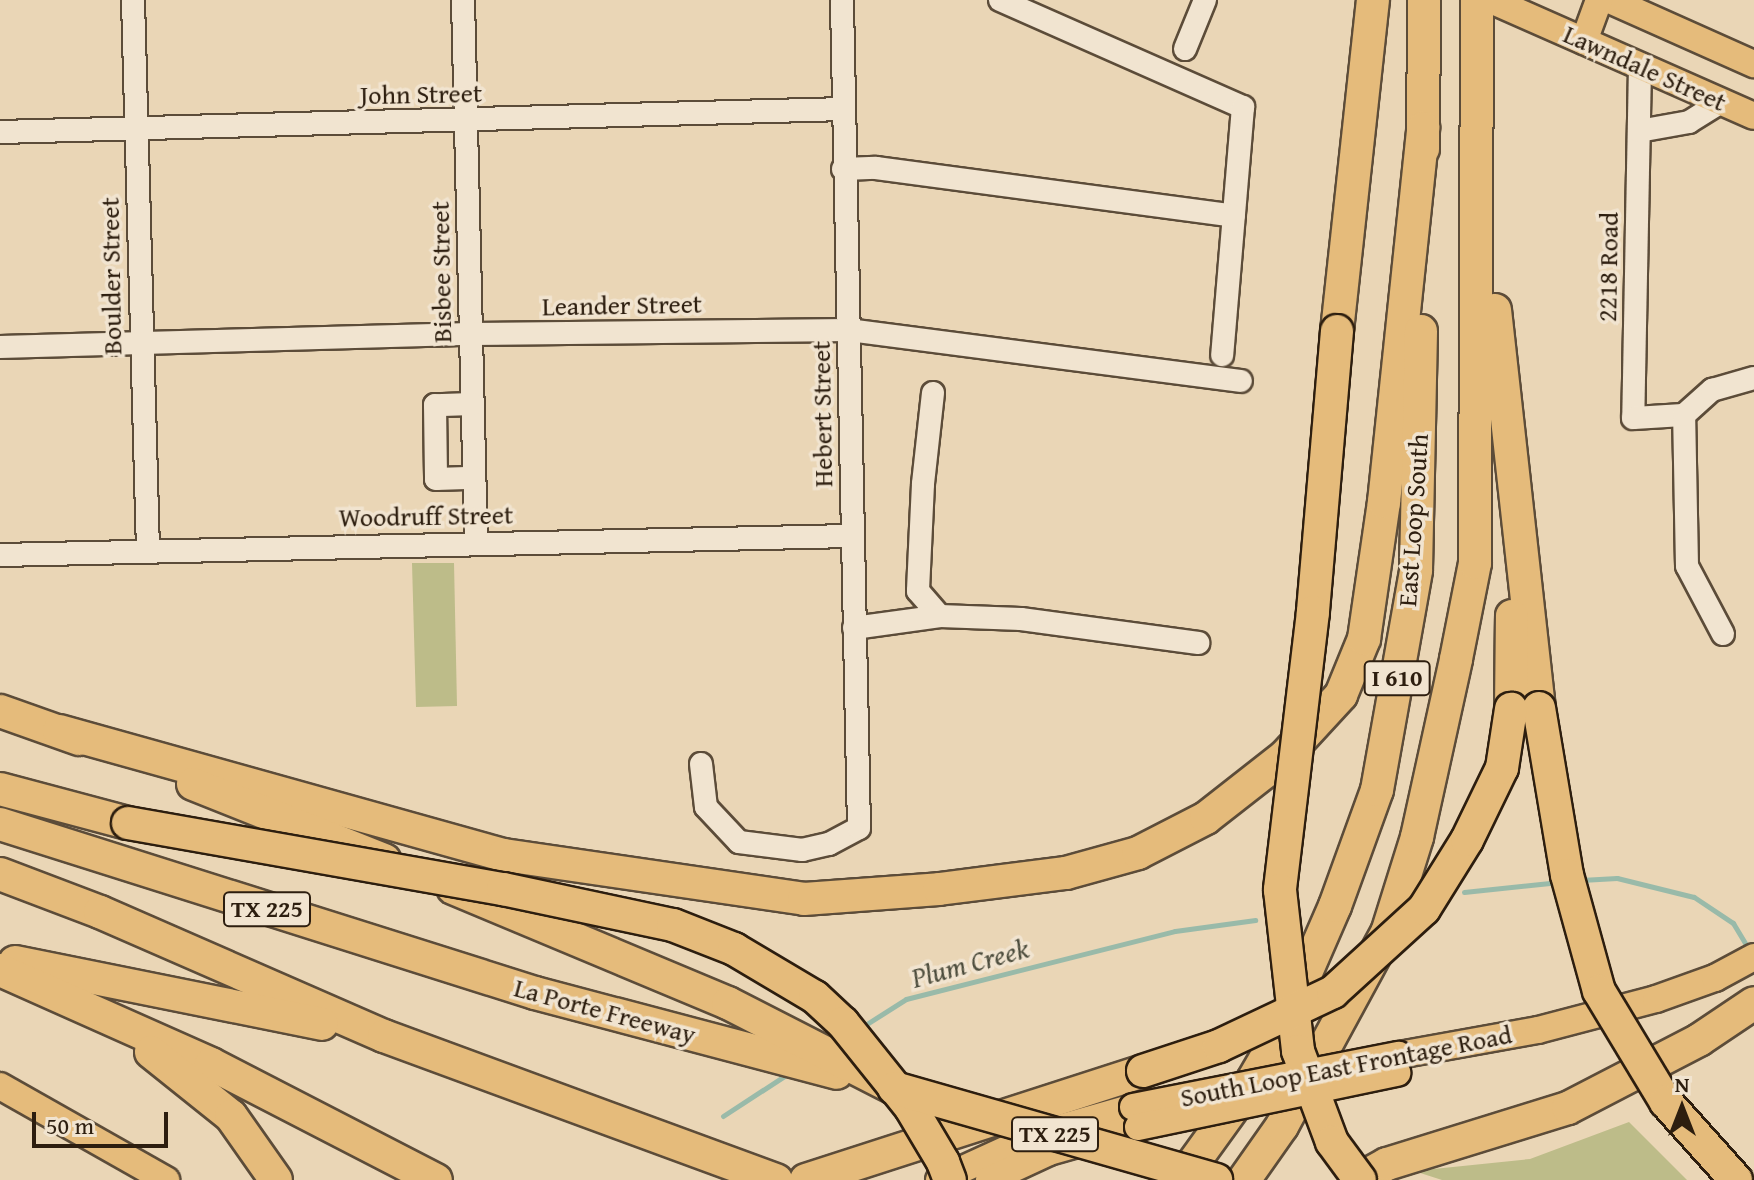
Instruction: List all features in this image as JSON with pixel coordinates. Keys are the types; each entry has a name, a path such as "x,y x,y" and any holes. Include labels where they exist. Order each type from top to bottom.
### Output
{"highway":[{"name":"East Loop South","path":"1181,1180 1253,1080 1278,1037 1335,906 1377,790 1416,570 1424,0"},
{"name":"I 610","path":"1244,1180 1282,1126 1387,933 1417,837 1475,563 1479,172 1477,0"},
{"path":"1372,7 1337,331 1313,612 1280,890 1298,1051 1332,1142 1359,1180 1387,1164 1568,1108 1714,1030 1754,1003"},
{"path":"0,711 59,731 504,855 804,899 939,889 1066,873 1138,853 1206,818 1285,756 1341,695 1364,639 1384,502 1423,128"},
{"path":"1479,172 1512,466 1525,709 1599,991 1666,1102 1736,1180"},
{"path":"806,1180 1219,1046 1333,992 1424,909 1467,840 1502,768 1525,709"},
{"path":"59,731 728,1003 894,1088"},
{"path":"0,789 128,823 519,893 673,925 734,949 815,997 843,1023 911,1108 950,1180"},
{"name":"La Porte Freeway","path":"0,824 535,993 894,1088 1216,1180"},
{"name":"TX 225","path":"0,874 100,912 384,1036 776,1180"},
{"path":"0,959 384,1036"},
{"path":"0,970 211,1064 436,1180"},
{"path":"79,1006 172,1065 231,1116 276,1180"},
{"path":"825,1180 865,1163"}],"main road":[{"name":"Lawndale Street","path":"1491,0 1754,116"},
{"path":"1584,41 1599,0"},
{"name":"Lawndale Street","path":"1610,0 1754,64"},
{"name":"South Loop East Frontage Road","path":"939,1180 1042,1133 1401,1064 1542,1047 1662,1015 1684,997 1754,957"},
{"name":"South Loop East Frontage Road","path":"1684,997 1754,978"},
{"path":"0,1086 166,1180"},
{"name":"South Loop East Frontage Road","path":"989,1180 1136,1117"}],"street":[{"name":"Boulder Street","path":"133,0 148,551"},
{"name":"Bisbee Street","path":"463,0 476,543"},
{"name":"Hebert Street","path":"701,764 706,807 739,842 802,850 829,844 859,828 843,169 842,0"},
{"path":"1000,0 1243,107 1222,355"},
{"path":"1185,49 1205,0"},
{"name":"2218 Road","path":"1640,66 1633,418 1684,415"},
{"path":"1639,131 1689,122 1721,102"},
{"name":"John Street","path":"0,132 843,109"},
{"path":"843,169 876,168 1234,216"},
{"name":"Leander Street","path":"0,347 470,334 849,330 1241,381"},
{"path":"1723,634 1687,566 1684,415 1712,390 1754,378"},
{"path":"933,393 923,484 918,591 940,616"},
{"path":"472,404 435,405 436,479 474,478"},
{"name":"Woodruff Street","path":"0,555 853,536"},
{"path":"854,628 940,616 1021,619 1198,643"}],"shaded area":[{"path":"412,563 454,563 457,706 416,707"},
{"path":"1629,1122 1687,1180 1442,1180 1414,1171 1530,1159"}],"waterway":[{"name":"Plum Creek","path":"1581,880 1617,878 1694,897 1733,923 1749,950"},
{"name":"Plum Creek","path":"1464,892 1559,882"},
{"name":"Plum Creek","path":"862,1027 906,999 1175,931 1255,920"},
{"name":"Plum Creek","path":"723,1116 789,1073"}]}
